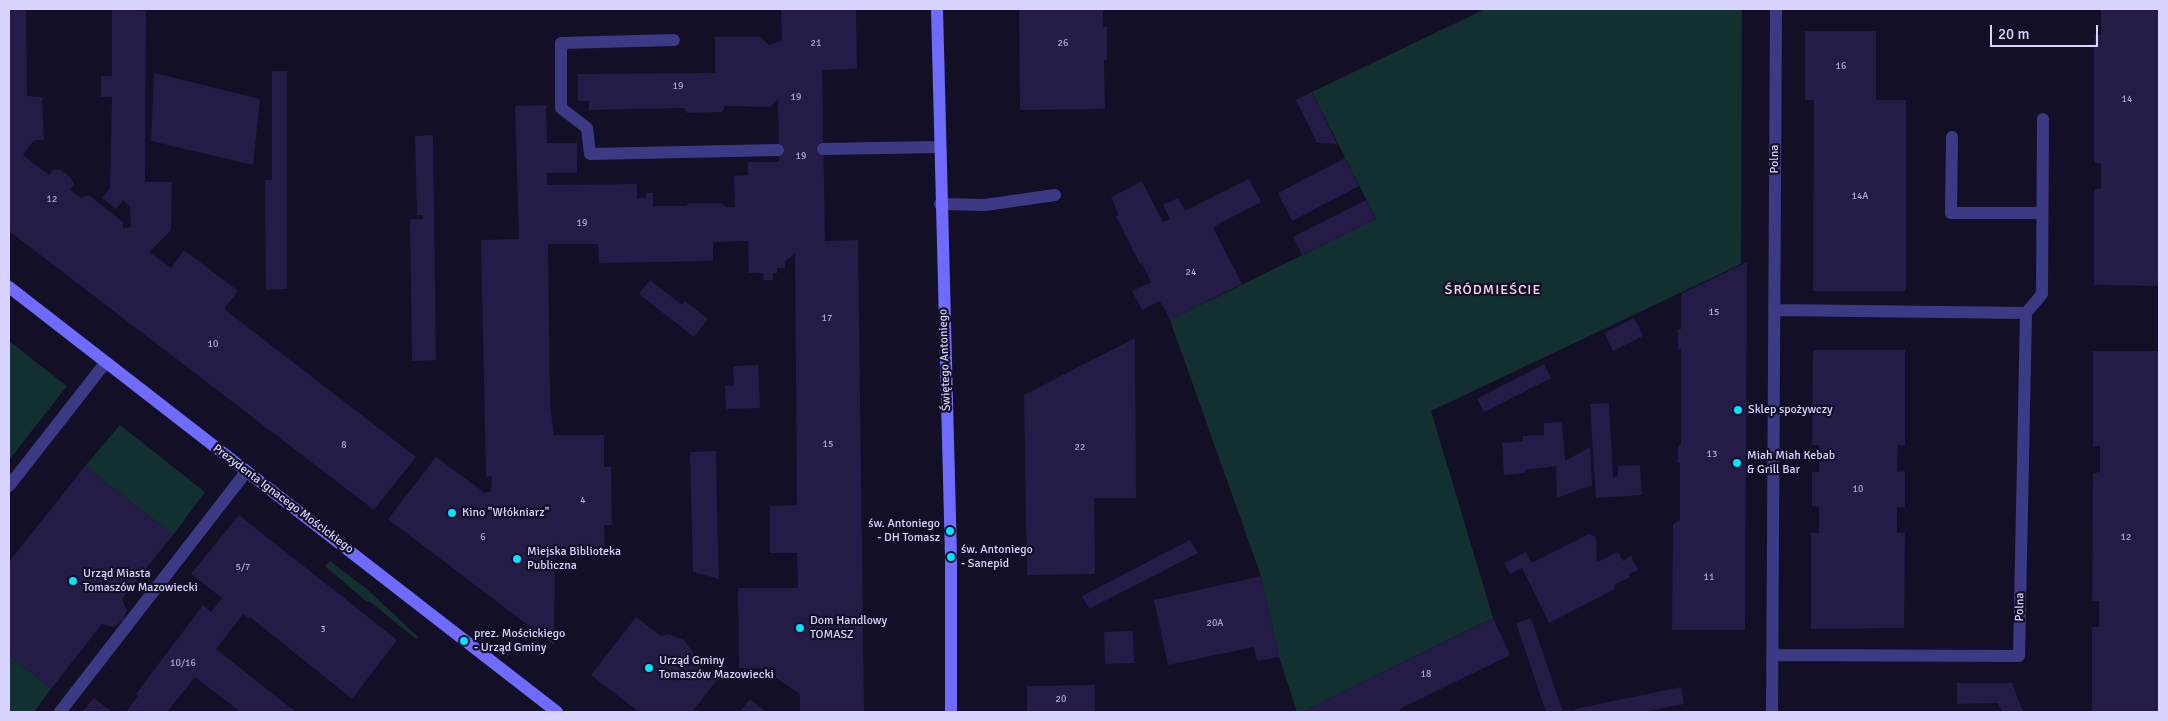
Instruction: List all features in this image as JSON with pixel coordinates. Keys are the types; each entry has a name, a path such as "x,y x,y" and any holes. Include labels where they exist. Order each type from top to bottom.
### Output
{"street":[{"name":"Świętego Antoniego","path":"937,9 940,204 951,557 952,712"},
{"name":"Polna","path":"1772,712 1775,489 1776,9"},
{"path":"674,40 562,43 561,108 588,128 590,154 778,150"},
{"path":"1774,310 2026,313 2042,294 2043,119"},
{"path":"1952,138 1951,213 2042,213"},
{"path":"824,149 939,147"},
{"path":"940,204 985,205 1055,195"},
{"name":"Prezydenta Ignacego Mościckiego","path":"9,287 557,712"},
{"name":"Polna","path":"1773,655 2019,656 2026,313"},
{"path":"9,486 106,362"},
{"path":"60,712 246,472"}],"green space":[{"path":"1485,9 1742,9 1741,264 1431,411 1493,618 1302,712 1297,712 1279,657 1261,576 1170,320 1376,219 1312,92"},
{"path":"9,341 67,386 9,460"},
{"path":"120,425 205,492 173,535 85,466"},
{"path":"330,561 368,590 418,637 416,639 369,601 367,602 325,566"},
{"path":"9,655 51,689 34,712 9,712"}],"building":[{"path":"9,9 26,9 27,96 42,97 44,140 34,140 23,155 49,175 54,169 61,170 70,177 74,184 70,190 81,198 89,195 123,222 123,228 131,227 130,206 123,200 116,209 102,198 110,188 112,97 101,97 101,76 112,76 112,9 146,11 145,182 172,182 171,230 149,252 171,268 184,250 238,291 224,309 416,457 374,510 9,231"},
{"path":"781,9 856,9 857,69 822,70 825,241 858,240 864,712 800,712 800,694 776,678 776,669 739,668 738,588 798,588 797,553 770,553 770,506 797,505 795,253 785,262 785,268 777,268 777,273 773,273 773,280 764,280 763,273 749,273 748,241 713,242 713,261 599,263 598,244 548,244 550,405 554,435 604,435 604,467 611,467 612,525 604,525 605,555 555,555 554,645 388,519 436,457 485,493 491,491 492,476 486,477 481,240 519,239 515,106 546,105 547,143 577,143 577,173 547,173 547,185 637,184 637,198 646,198 646,193 653,193 653,206 722,203 726,207 735,207 734,176 748,175 748,162 779,162 778,99 771,107 725,106 722,112 687,113 684,108 589,110 589,101 578,101 578,74 715,73 715,37 760,37 769,45 782,40"},
{"path":"1019,9 1103,9 1103,27 1107,27 1107,60 1104,60 1105,109 1020,110"},
{"path":"2101,9 2159,9 2159,286 2094,285 2094,189 2101,189 2101,163 2094,163 2094,35 2101,35"},
{"path":"1805,31 1876,31 1876,100 1906,100 1906,291 1813,291 1814,100 1805,100"},
{"path":"272,71 287,71 287,289 266,290 265,180 272,180"},
{"path":"154,73 260,99 253,165 151,141"},
{"path":"1312,92 1337,144 1317,143 1296,100"},
{"path":"433,135 436,360 412,361 410,219 423,219 423,215 417,215 415,136"},
{"path":"1345,158 1359,186 1292,221 1278,193"},
{"path":"1249,179 1261,202 1213,227 1242,284 1170,320 1160,301 1142,310 1132,291 1151,282 1116,216 1119,215 1111,197 1142,181 1163,222 1170,219 1163,205 1178,198 1185,211"},
{"path":"1366,200 1376,219 1302,255 1293,237"},
{"path":"1747,262 1745,630 1672,630 1673,524 1680,520 1680,463 1678,463 1678,445 1681,445 1681,349 1678,349 1678,329 1681,329 1681,294"},
{"path":"650,280 682,305 685,301 708,319 694,337 639,294"},
{"path":"1634,318 1643,336 1613,351 1604,333"},
{"path":"1135,338 1136,498 1094,498 1095,574 1027,575 1024,395"},
{"path":"1813,350 1905,350 1905,446 1898,445 1897,472 1905,471 1905,507 1897,507 1897,533 1905,532 1904,628 1811,629 1811,533 1819,533 1819,507 1812,506 1812,472 1819,472 1819,445 1812,445"},
{"path":"2093,351 2159,351 2159,712 2092,712 2092,627 2099,627 2099,601 2092,601 2093,473 2100,472 2100,446 2093,446"},
{"path":"1544,364 1551,378 1484,412 1477,399"},
{"path":"758,365 760,408 726,409 725,386 734,386 733,366"},
{"path":"1609,403 1613,477 1618,476 1618,466 1640,465 1642,495 1596,498 1590,404"},
{"path":"1562,422 1565,461 1590,447 1592,485 1557,498 1556,466 1525,470 1525,473 1504,475 1502,443 1523,441 1523,436 1544,435 1544,423"},
{"path":"716,451 719,579 693,572 690,452"},
{"name":"Urząd Miasta Tomaszów Mazowiecki","path":"85,466 173,535 122,599 127,610 123,621 113,627 102,624 51,689 9,655 9,562"},
{"path":"239,515 397,640 352,699 250,617 249,619 243,614 216,649 296,712 236,712 238,710 195,677 167,712 126,712 138,696 136,694 203,605 211,612 222,598 191,574"},
{"path":"1589,534 1596,537 1597,562 1618,552 1623,561 1631,556 1638,570 1629,574 1630,577 1614,585 1615,589 1549,623 1522,568 1510,574 1504,563 1526,552 1531,563"},
{"path":"1190,540 1198,553 1089,609 1082,596"},
{"path":"1261,576 1279,657 1257,661 1254,647 1168,665 1154,600"},
{"name":"Urząd Gminy Tomaszów Mazowiecki","path":"636,617 661,636 668,634 684,640 694,654 693,661 717,680 692,712 639,712 591,675"},
{"path":"1493,618 1510,655 1400,709 1399,712 1302,712"},
{"path":"1531,618 1563,712 1546,712 1516,623"},
{"path":"1133,631 1134,663 1105,664 1104,632"},
{"path":"1957,683 2012,683 2023,712 2002,712 1998,703 1957,704"},
{"path":"1095,685 1095,712 1027,712 1027,686"},
{"path":"1681,687 1684,704 1643,712 1576,712 1575,709"},
{"path":"94,698 112,712 82,712"},
{"path":"750,699 766,712 740,712"}],"place":[{"name":"Sklep spożywczy","path":"1738,410"},
{"name":"Miah Miah Kebab & Grill Bar","path":"1737,463"},
{"name":"Kino \"Włókniarz\"","path":"452,513"},
{"name":"św. Antoniego - DH Tomasz","path":"950,531"},
{"name":"św. Antoniego - Sanepid","path":"951,557"},
{"name":"Miejska Biblioteka Publiczna","path":"517,559"},
{"name":"Urząd Miasta Tomaszów Mazowiecki","path":"73,581"},
{"name":"Dom Handlowy TOMASZ","path":"800,628"},
{"name":"prez. Mościckiego - Urząd Gminy","path":"464,641"},
{"name":"Urząd Gminy Tomaszów Mazowiecki","path":"649,668"}],"district":[{"name":"ŚRÓDMIEŚCIE","path":"1493,290"}]}
